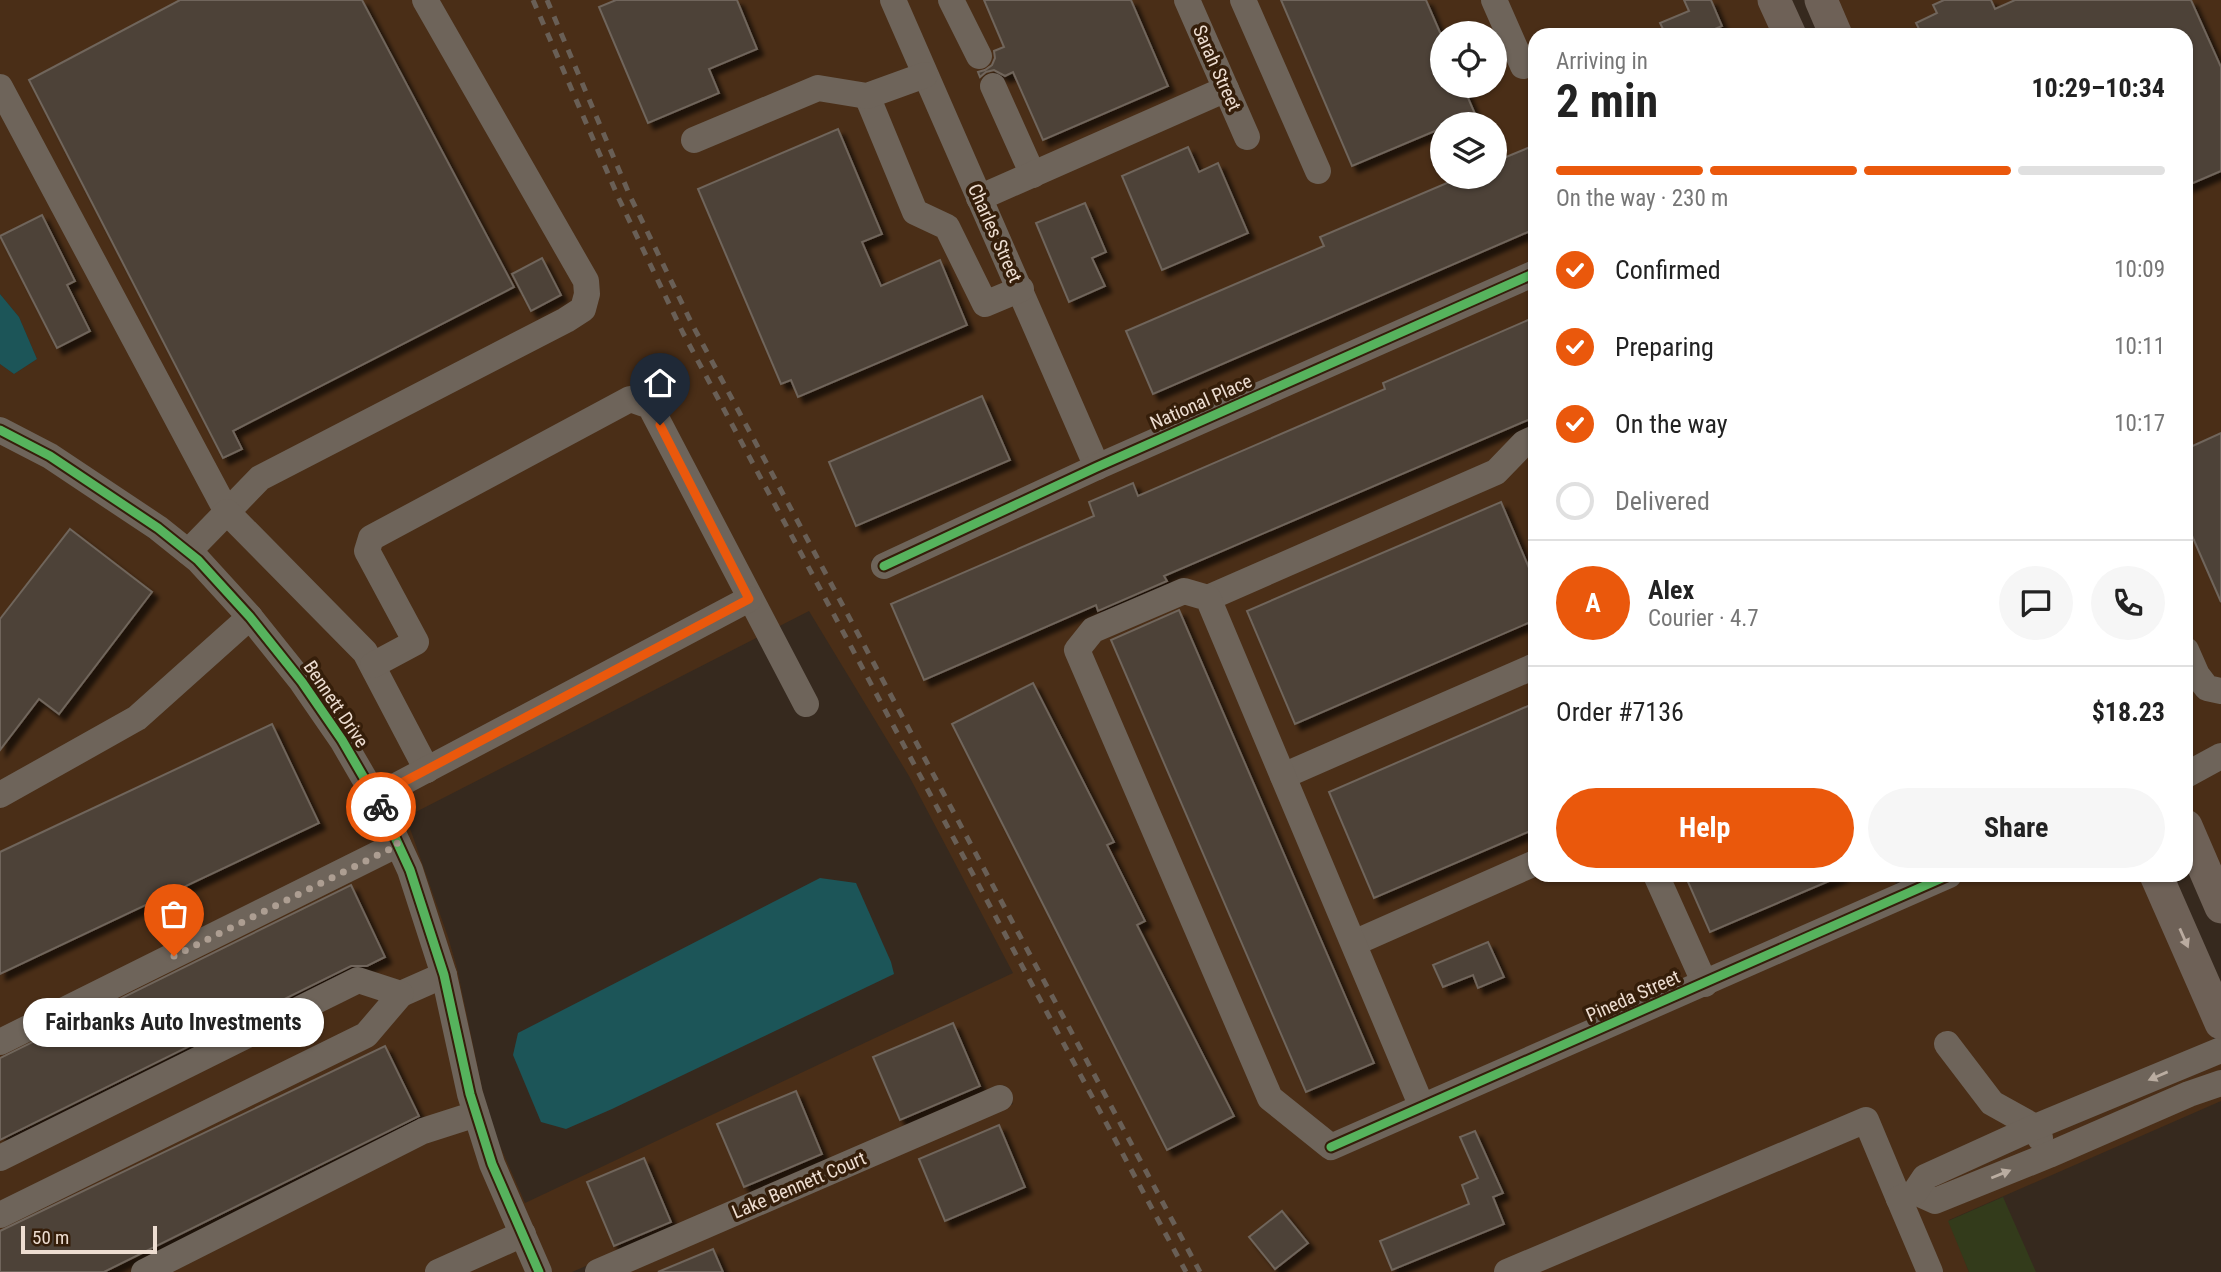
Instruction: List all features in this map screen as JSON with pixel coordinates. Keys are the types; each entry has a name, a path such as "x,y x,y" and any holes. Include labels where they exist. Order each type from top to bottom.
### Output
{"main road":[{"path":"1774,0 1787,28"},
{"path":"2193,842 2221,907"},
{"path":"2159,882 2221,1023"}],"street":[{"path":"188,552 260,478 583,309 587,294 586,281 425,0"},
{"name":"Charles Street","path":"893,0 1097,467"},
{"path":"951,0 979,56"},
{"name":"Sarah Street","path":"1187,0 1247,137"},
{"path":"1243,0 1318,171"},
{"path":"1494,0 1522,66"},
{"path":"694,140 818,88 867,96 925,75"},
{"path":"993,86 1032,175"},
{"path":"0,87 227,512 365,652 427,770"},
{"path":"947,227 1032,175 1226,89"},
{"path":"867,96 915,212 947,227 985,304 1021,289"},
{"name":"National Place","path":"884,566 1097,467 1528,276"},
{"path":"373,665 416,642 367,551 371,538 630,399 650,406 806,704"},
{"name":"Bennett Drive","path":"0,430 50,456 158,528 198,560 250,617 302,682 335,730 375,797 410,870 444,975 470,1094 492,1164 539,1272"},
{"path":"1422,1107 1208,598 1496,472 1528,441"},
{"name":"Pineda Street","path":"1208,598 1184,591 1093,630 1077,650 1270,1098 1331,1147 1704,984 1906,884"},
{"path":"375,797 749,599"},
{"path":"0,795 137,718 250,617"},
{"path":"2193,666 2207,688 2221,691"},
{"path":"1283,776 1528,669"},
{"path":"2193,771 2221,756"},
{"path":"0,1042 398,845"},
{"path":"1354,943 1528,866"},
{"path":"1659,882 1704,984"},
{"path":"0,1215 366,1035 401,994 444,975"},
{"path":"0,1158 359,980 401,994"},
{"path":"1947,1044 1992,1103 2035,1127 2049,1155"},
{"path":"1907,1196 1925,1177 2035,1127 2221,1050"},
{"path":"1907,1196 1935,1201 2221,1083"},
{"name":"Lake Bennett Court","path":"598,1272 1000,1098"},
{"path":"144,1272 423,1131 476,1114"},
{"path":"1507,1272 1866,1120 1907,1196 1930,1272"},
{"path":"1962,1161 1972,1186"},
{"path":"438,1272 523,1234"}],"shaded area":[{"path":"0,0 883,0 1085,462 871,560 879,579 1528,287 1528,882 1895,882 1897,887 1319,1141 1327,1160 1958,882 2144,882 2221,1056 2221,1101 1949,1220 1969,1272 625,1272 1013,1104 1004,1085 572,1272 549,1272 501,1160 479,1092 453,972 419,867 390,805 350,735 309,676 251,603 205,553 162,519 54,447 0,419 0,364 14,374 37,359 19,317 0,294","holes":["809,611 909,776 1013,973 525,1203 489,1121 457,968 406,817"]},
{"path":"903,0 1177,0 1243,150 1259,142 1197,0 1764,0 1777,28 1528,28 1528,264 1102,454"},
{"path":"1821,0 2221,0 2221,907 2193,842 2193,28 1833,28"},
{"path":"0,441 46,465 192,568 238,617 334,745 401,873 529,1272 0,1272"}],"green space":[{"path":"2003,1197 2036,1272 1969,1272 1948,1221"}],"water":[{"path":"0,294 19,317 37,359 14,374 0,364"},
{"path":"820,878 856,883 894,974 566,1129 541,1122 513,1055 518,1033"}],"building":[{"path":"180,0 362,0 514,287 233,431 242,449 223,458 29,80"},
{"path":"616,0 737,0 757,49 709,69 719,93 648,123 599,7"},
{"path":"984,0 1131,0 1168,86 1043,140 1013,72 1005,76 994,70 980,77 978,72 992,65 994,51 1004,47"},
{"path":"1281,0 1426,0 1435,21 1430,21 1430,98 1468,98 1474,112 1430,112 1430,133 1352,166"},
{"path":"1684,0 1711,0 1722,26 1662,28 1660,23 1689,11"},
{"path":"1944,0 1991,0 1995,9 2015,0 2191,0 2221,67 2221,171 2193,183 2193,28 1918,28 1916,23 1937,13 1933,5"},
{"path":"838,129 882,234 862,242 881,286 940,260 967,325 798,397 791,380 781,384 698,189"},
{"path":"1188,147 1199,172 1218,163 1248,233 1162,270 1122,176"},
{"path":"1528,148 1528,232 1153,394 1126,331 1324,246 1320,237 1433,189 1507,189 1507,157"},
{"path":"1085,203 1106,252 1092,258 1105,286 1069,302 1036,223"},
{"path":"42,215 75,281 67,285 90,331 57,348 0,236"},
{"path":"542,258 561,295 531,311 512,274"},
{"path":"1528,320 1528,420 1164,576 1167,581 1098,611 1096,605 924,680 891,604 1094,516 1089,502 1133,483 1138,496 1385,389 1383,383"},
{"path":"982,396 1010,460 856,526 829,462"},
{"path":"2221,433 2221,602 2193,538 2193,446"},
{"path":"1501,502 1528,566 1528,623 1295,724 1247,611"},
{"path":"70,529 152,592 59,714 39,699 0,750 0,619"},
{"path":"1179,610 1374,1063 1306,1092 1111,640"},
{"path":"1033,683 1114,842 1107,845 1145,921 1137,925 1234,1116 1167,1150 952,724"},
{"path":"1528,706 1528,832 1374,898 1329,792"},
{"path":"272,724 319,823 0,974 0,852"},
{"path":"1688,882 1827,882 1710,932"},
{"path":"351,885 385,957 367,966 351,966 0,1140 0,1058"},
{"path":"1488,942 1504,977 1478,988 1473,975 1443,987 1433,965"},
{"path":"953,1023 980,1086 900,1120 873,1057"},
{"path":"385,1046 419,1116 104,1272 0,1272 0,1231"},
{"path":"796,1091 822,1154 744,1187 717,1124"},
{"path":"999,1125 1025,1187 945,1221 919,1159"},
{"path":"1475,1131 1503,1193 1493,1197 1504,1224 1392,1270 1380,1241 1469,1204 1462,1185 1478,1178 1460,1137"},
{"path":"644,1158 671,1222 614,1246 587,1182"},
{"path":"1282,1211 1308,1243 1275,1269 1249,1237"},
{"path":"713,1249 723,1272 658,1272"}],"railway":[{"path":"533,0 619,199 683,333 1186,1272"},
{"path":"547,0 630,196 693,326 1200,1272"}],"cycle path":[{"path":"884,566 1097,467 1528,276"},
{"path":"0,430 50,456 158,528 198,560 250,617 302,682 342,740 382,809 410,870 444,975 470,1094 492,1164 539,1272"},
{"path":"1331,1147 1933,882"}],"way so far":[{"path":"174,956 398,845 381,807"}],"place":[{"name":"Fairbanks Auto Investments","path":"174,956"}],"route":[{"path":"381,807 375,797 749,599 660,425"}]}
